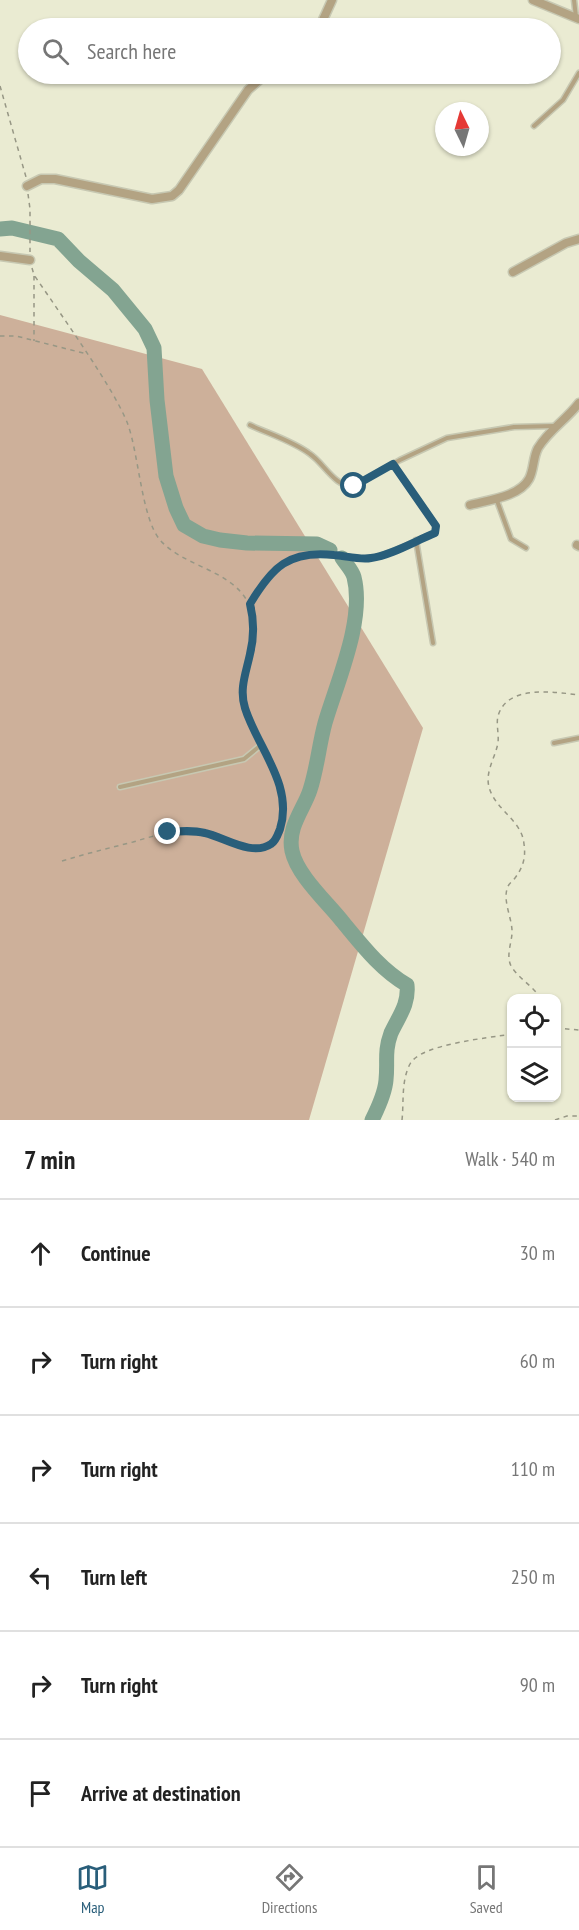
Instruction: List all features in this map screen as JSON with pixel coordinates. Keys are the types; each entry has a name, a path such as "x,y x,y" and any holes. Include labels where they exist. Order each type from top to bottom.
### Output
{"street":[{"path":"322,18 332,0"},
{"path":"533,0 578,19"},
{"path":"27,186 41,179 56,179 152,199 172,196 179,190 248,90 255,84"},
{"path":"513,272 579,239"},
{"path":"0,256 30,260"},
{"path":"470,505 509,494 520,488 529,479 537,450 555,426 579,403"}],"lane":[{"path":"574,0 578,19"},
{"path":"534,126 563,100 579,73"},
{"path":"250,425 310,454 341,484 348,487 447,438 514,427 555,426"},
{"path":"250,604 265,579 300,555 320,553 368,558 385,555 435,533 437,528 393,464"},
{"path":"496,498 511,539 526,548"},
{"path":"416,540 433,643"},
{"path":"554,743 579,738"},
{"path":"120,787 244,759 261,745"}],"path":[{"path":"0,86 27,186 30,209 30,260 34,275 34,341"},
{"path":"34,275 88,355 126,420 134,440 147,511 160,540 173,551 224,579 244,595 250,604 253,631 251,653 242,686 244,705 251,726 273,767 283,798 284,818 278,837 271,844 251,848 205,833 168,832 62,861"},
{"path":"0,336 9,335 88,355"},
{"path":"538,994 511,968 509,962 512,932 506,891 523,866 524,842 522,831 489,788 488,775 498,742 498,717 504,704 514,697 527,693 579,696"},
{"path":"561,1028 579,1030"},
{"path":"402,1120 403,1090 409,1066 417,1055 447,1045 507,1035"},
{"path":"555,1120 567,1116 579,1116"}],"shaded area":[{"path":"0,315 202,369 423,728 309,1120 0,1120"}],"waterway":[{"path":"0,229 12,228 58,239 79,261 113,290 145,329 154,348 157,400 166,476 184,525 203,536 220,540 247,543 317,544 330,550"},
{"path":"342,558 354,577 356,612 353,631 325,723 312,782 294,826 291,842 295,860 313,888 372,956 388,972 407,985 405,1004 389,1040 384,1090 372,1120"}],"route":[{"path":"168,832 205,833 251,848 261,848 271,844 278,837 284,818 283,798 273,767 251,726 244,705 242,686 251,653 253,631 250,604 265,579 300,555 320,553 368,558 385,555 437,531 436,526 393,464 354,486"}]}
